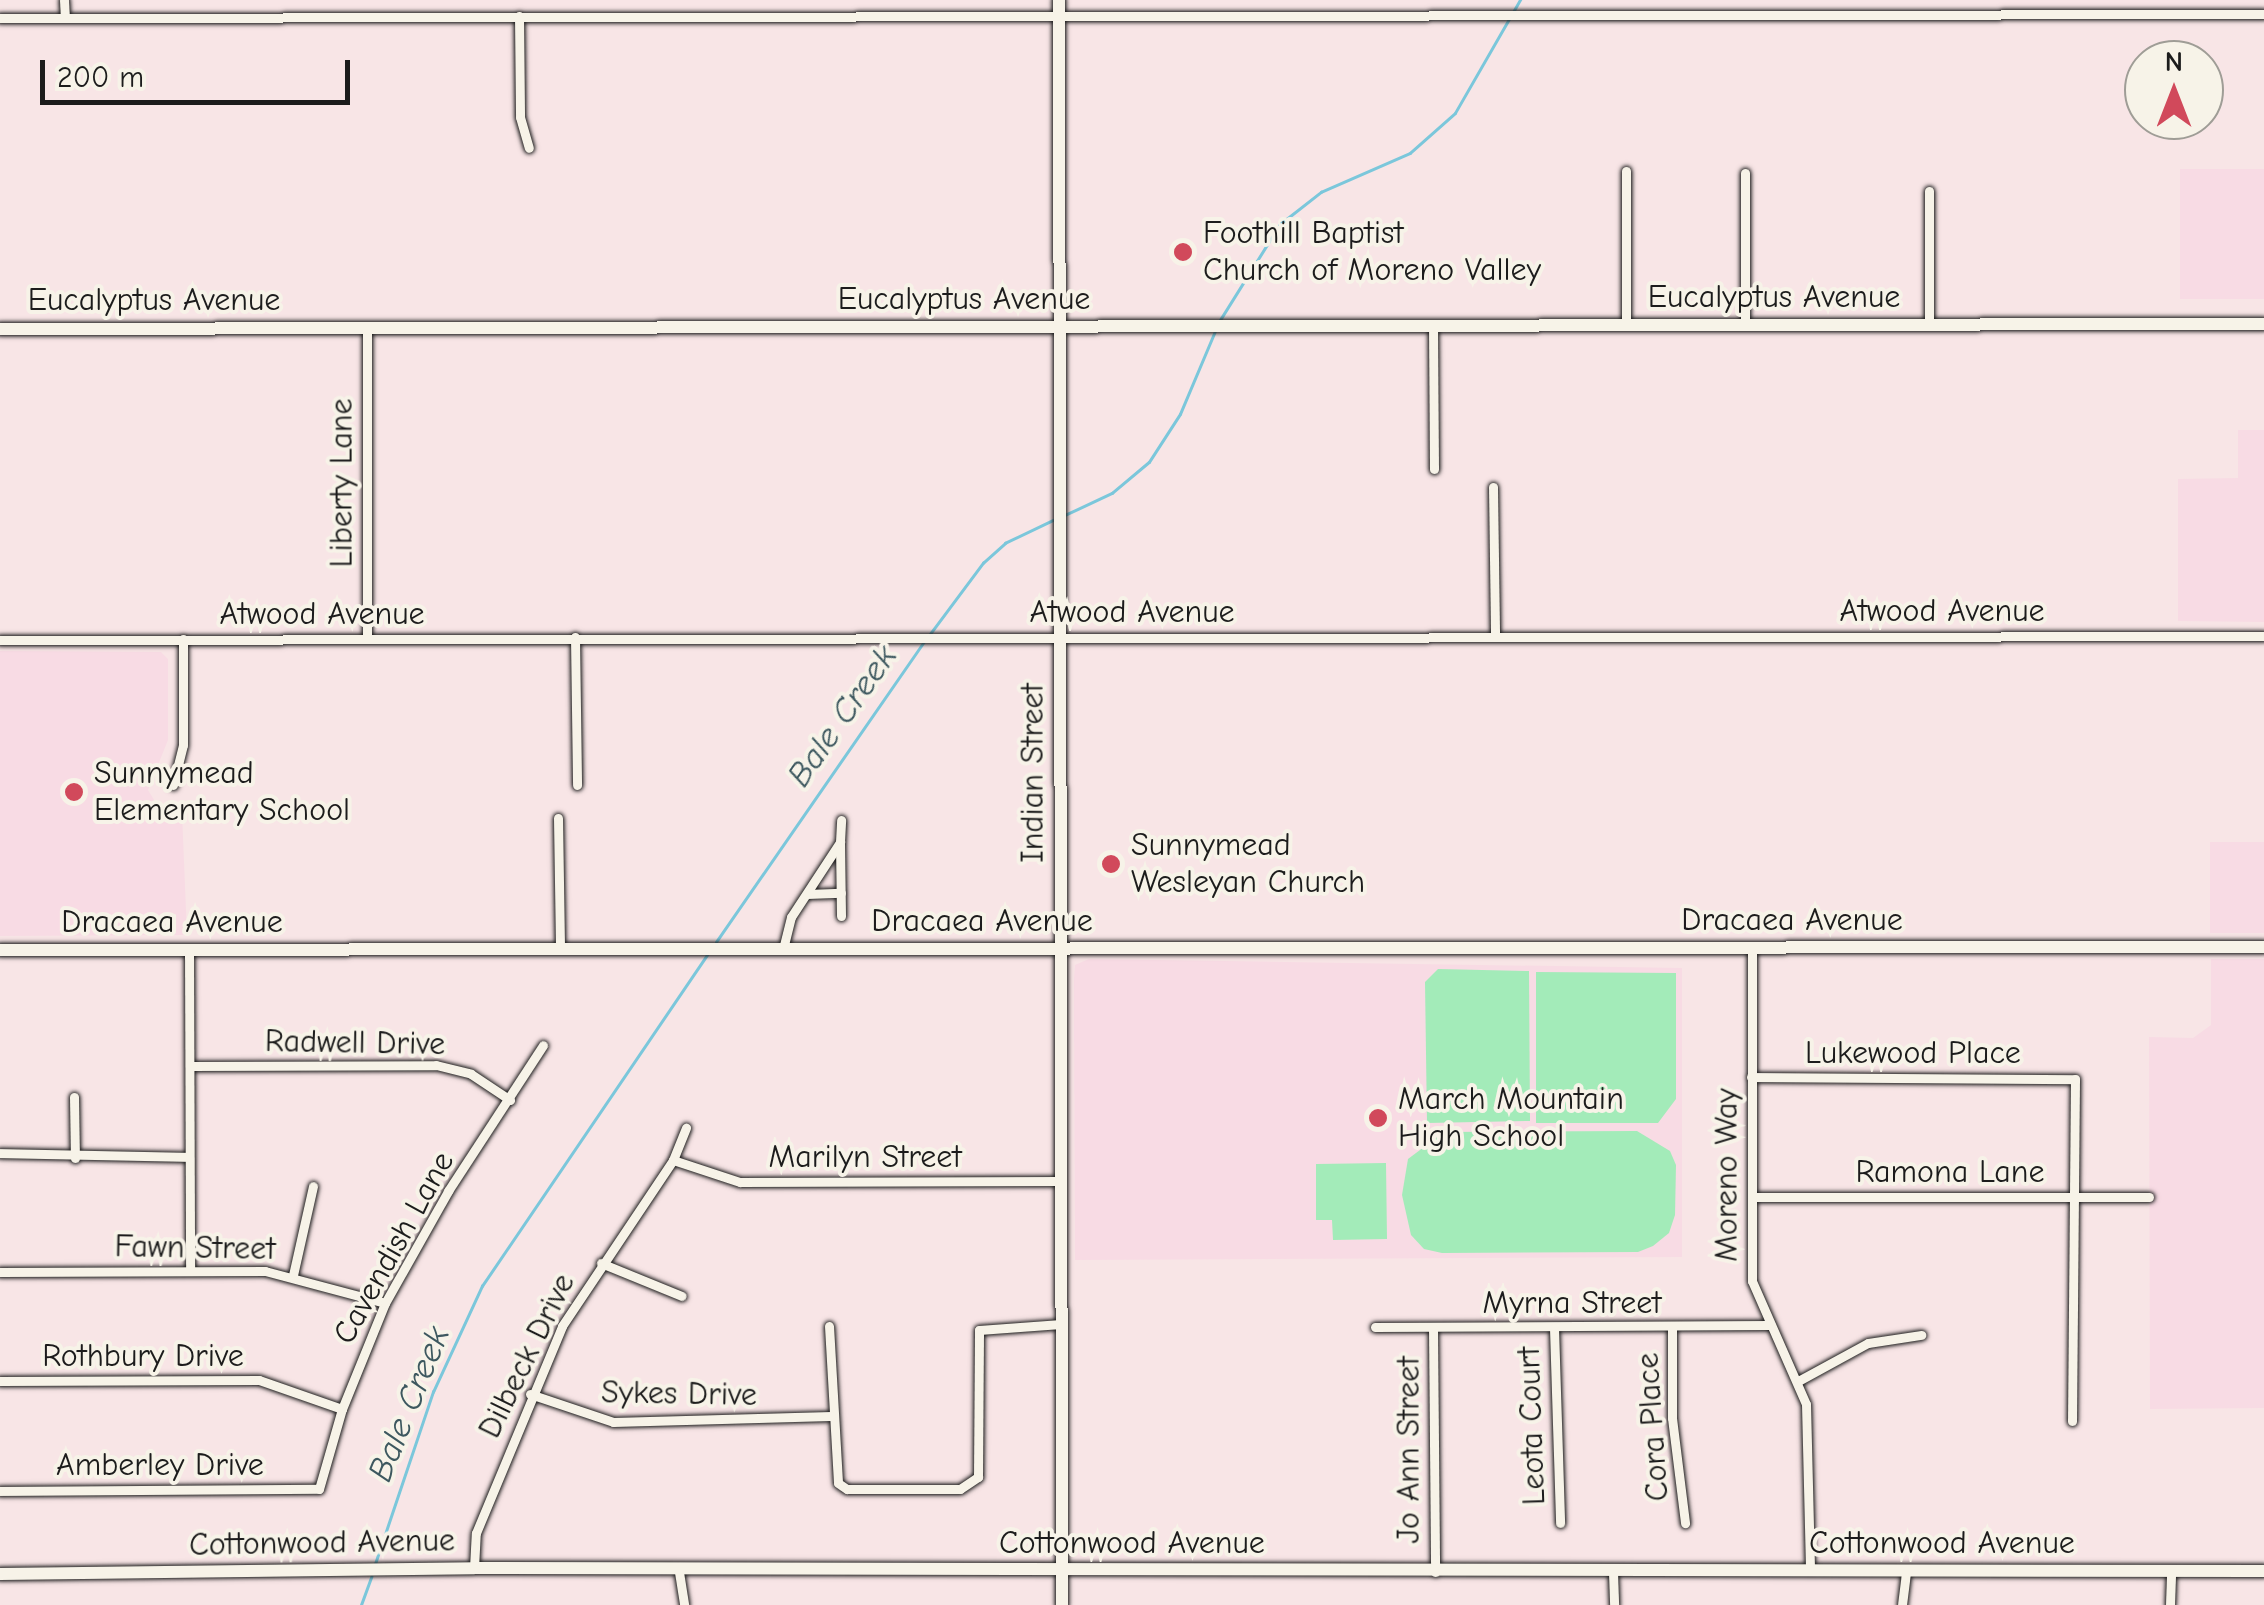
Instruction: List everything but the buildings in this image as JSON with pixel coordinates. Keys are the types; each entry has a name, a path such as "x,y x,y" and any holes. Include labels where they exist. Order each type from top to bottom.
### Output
{"street":[{"path":"64,0 65,17"},
{"path":"0,18 519,16 1185,6 1310,6 1497,15 2264,14"},
{"name":"Indian Street","path":"1059,7 1062,1605"},
{"path":"519,16 520,117 529,148"},
{"path":"1626,171 1626,326"},
{"path":"1744,173 1744,325"},
{"name":"Eucalyptus Avenue","path":"1929,191 1929,324"},
{"name":"Eucalyptus Avenue","path":"0,329 2264,324"},
{"path":"1433,326 1434,469"},
{"name":"Liberty Lane","path":"367,327 367,639"},
{"path":"1493,487 1495,636"},
{"name":"Atwood Avenue","path":"0,640 2264,636"},
{"path":"574,637 577,785"},
{"path":"174,785 183,745 183,639"},
{"path":"558,818 560,948"},
{"path":"841,820 841,916"},
{"path":"783,949 807,894 840,842"},
{"path":"807,894 841,893"},
{"name":"Dracaea Avenue","path":"0,950 2264,947"},
{"name":"Moreno Way","path":"1752,948 1752,1281 1769,1325 1800,1380 1810,1571"},
{"path":"189,949 190,1271"},
{"name":"Cavendish Lane","path":"320,1489 342,1409 386,1303 448,1190 543,1044"},
{"name":"Radwell Drive","path":"190,1066 436,1065 471,1074 510,1100"},
{"name":"Lukewood Place","path":"1751,1077 2075,1080 2075,1197"},
{"path":"74,1098 75,1158"},
{"name":"Dilbeck Drive","path":"474,1568 476,1533 530,1394 601,1262 673,1160 686,1127"},
{"path":"0,1153 75,1158 189,1157"},
{"name":"Marilyn Street","path":"673,1160 740,1182 1061,1181"},
{"path":"293,1275 313,1186"},
{"name":"Ramona Lane","path":"1752,1197 2149,1197"},
{"path":"2072,1421 2075,1197"},
{"path":"601,1262 682,1296"},
{"name":"Fawn Street","path":"0,1272 293,1275 386,1303"},
{"path":"829,1326 834,1473 848,1489 972,1486 980,1466 975,1336 987,1326 1062,1324"},
{"name":"Myrna Street","path":"1375,1327 1769,1325"},
{"name":"Jo Ann Street","path":"1433,1328 1435,1572"},
{"name":"Leota Court","path":"1554,1328 1560,1522"},
{"name":"Cora Place","path":"1672,1328 1672,1418 1685,1524"},
{"path":"1800,1380 1868,1343 1921,1335"},
{"name":"Rothbury Drive","path":"0,1381 259,1380 342,1409"},
{"name":"Sykes Drive","path":"530,1394 613,1422 831,1416"},
{"name":"Amberley Drive","path":"0,1490 320,1489"},
{"name":"Cottonwood Avenue","path":"0,1574 474,1568 679,1572 2264,1571"},
{"path":"1902,1605 1906,1570"},
{"path":"2170,1605 2171,1570"},
{"path":"679,1572 684,1605"},
{"path":"1614,1572 1614,1605"}],"shaded area":[{"path":"2180,169 2264,169 2264,299 2180,299"},
{"path":"2238,430 2264,430 2264,622 2178,621 2178,479 2238,478"},
{"name":"Sunnymead Elementary School","path":"0,651 161,652 168,659 168,740 148,790 159,808 182,813 187,935 0,936"},
{"path":"2210,842 2264,842 2264,933 2210,933"},
{"name":"March Mountain High School","path":"1089,959 1682,968 1682,1257 1075,1260 1074,980 1075,965"},
{"path":"2211,959 2264,959 2264,1408 2150,1409 2149,1037 2193,1038 2211,1025"}],"green space":[{"path":"1438,969 1529,971 1530,1121 1427,1123 1425,982"},
{"path":"1536,972 1676,973 1676,1099 1658,1123 1536,1123"},
{"path":"1637,1131 1670,1151 1676,1165 1675,1215 1669,1233 1653,1246 1638,1252 1442,1253 1424,1249 1411,1235 1402,1195 1408,1159 1444,1132"},
{"path":"1386,1163 1387,1239 1333,1240 1332,1220 1316,1220 1316,1164"}],"waterway":[{"name":"Bale Creek","path":"1513,12 1520,0"},
{"name":"Bale Creek","path":"1220,320 1280,224 1321,192 1410,153 1455,113 1509,19"},
{"name":"Bale Creek","path":"1065,515 1112,493 1149,462 1180,414 1215,331"},
{"name":"Bale Creek","path":"930,634 983,563 1005,543 1053,520"},
{"name":"Bale Creek","path":"716,942 925,640"},
{"name":"Bale Creek","path":"375,1564 433,1392 482,1286 709,952"},
{"name":"Bale Creek","path":"361,1605 371,1577"}],"place":[{"name":"Foothill Baptist Church of Moreno Valley","path":"1183,252"},
{"name":"Sunnymead Elementary School","path":"74,792"},
{"name":"Sunnymead Wesleyan Church","path":"1111,864"},
{"name":"March Mountain High School","path":"1378,1118"}]}
